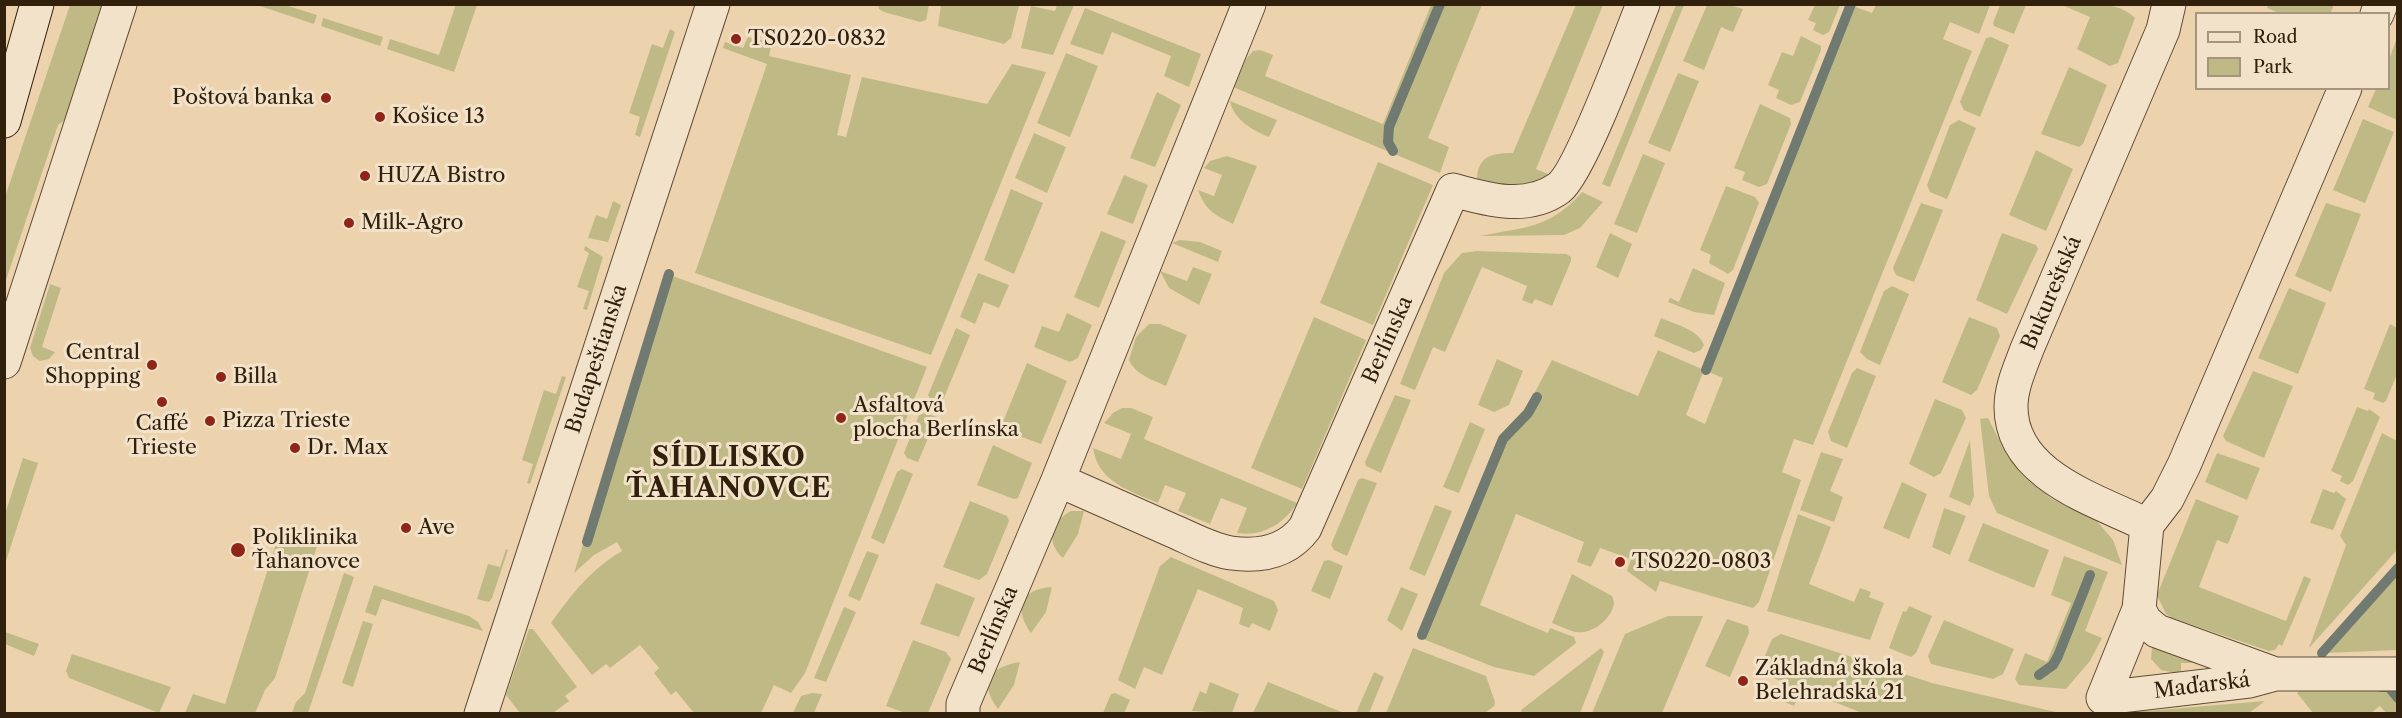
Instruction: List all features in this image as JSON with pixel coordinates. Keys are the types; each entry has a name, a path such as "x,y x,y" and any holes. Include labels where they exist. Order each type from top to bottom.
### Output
{"street":[{"path":"4,121 37,4"},
{"path":"4,362 120,4"},
{"name":"Budapeštianska","path":"481,714 713,4"},
{"name":"Berlínska","path":"963,714 963,704 1058,480 1249,4"},
{"name":"Berlínska","path":"1058,480 1164,527 1230,552 1273,551 1297,539 1320,499 1453,190 1508,203 1538,198 1561,187 1578,160 1643,4"},
{"name":"Bukureštská","path":"2147,525 2048,475 2023,446 2011,408 2013,389 2027,349 2163,30 2169,4"},
{"path":"2275,674 2157,631 2145,621 2139,609 2147,525 2167,499 2184,465 2344,90"},
{"name":"Maďarská","path":"2139,609 2103,698 2249,681 2275,674 2397,674"}],"green space":[{"path":"456,4 477,5 454,72 387,49 390,39 439,55"},
{"path":"878,4 929,5 926,20 920,22 884,12 879,9"},
{"path":"941,4 1019,5 1011,38 1004,44 938,26"},
{"path":"2102,4 2120,8 2135,18 2118,63 2110,66 2077,49 2090,17 2062,5"},
{"path":"2268,4 2334,5 2331,12 2277,12 2267,8"},
{"path":"70,5 108,5 72,115 58,125 5,283 5,197"},
{"path":"257,5 285,5 317,15 314,24"},
{"path":"1057,5 1074,5 1053,55 1021,48 1031,6 1055,11"},
{"path":"1431,5 1482,5 1428,138 1449,147 1440,173 1233,87 1246,59 1253,51 1260,50 1273,55 1265,76 1383,124"},
{"path":"1576,5 1603,5 1536,169 1550,175 1535,187 1480,184 1477,177 1478,170 1484,160 1494,155 1513,153"},
{"path":"1676,5 1684,5 1610,187 1602,184"},
{"path":"1707,5 1730,5 1743,9 1733,32 1721,27 1704,70 1683,61"},
{"path":"1815,5 1840,5 1829,32 1823,35 1813,30 1816,23 1808,20"},
{"path":"1850,5 1872,13 1876,5 1990,5 1979,34 1950,22 1943,39 1972,51 1813,445 1794,439 1782,472 1801,480 1759,602 1753,608 1660,581 1656,592 1627,571 1631,559 1600,548 1591,567 1577,562 1584,542 1516,514 1480,605 1548,633 1550,628 1574,637 1576,643 1534,676 1494,667 1418,637 1500,437 1525,411 1552,360 1638,396 1658,350 1704,370 1777,180","holes":["1704,370 1723,378 1705,424 1686,415"]},
{"path":"2000,5 2026,5 2014,34 1994,26"},
{"path":"1085,8 1201,54 1189,87 1164,76 1171,56 1112,32 1103,55 1070,44"},
{"path":"323,18 383,37 380,46 321,26"},
{"path":"670,29 675,32 640,137 635,135 640,117 629,113 652,44 663,48"},
{"path":"1801,36 1821,46 1821,50 1800,102 1791,105 1776,98 1779,90 1768,85 1782,52 1793,56"},
{"path":"748,37 772,43 769,56 851,75 837,135 846,137 862,77 987,104 1012,64 1046,72 931,355 695,273 767,64 723,48 725,42 743,48"},
{"path":"1991,37 2009,45 1980,117 1964,110 1960,102 1986,38"},
{"path":"2397,38 2397,120 2368,107 2376,90 2390,90 2390,56"},
{"path":"1066,53 1098,66 1070,137 1037,123"},
{"path":"2069,67 2107,85 2083,144 2079,147 2041,134"},
{"path":"1678,73 1699,81 1670,152 1648,143"},
{"path":"1157,92 1181,105 1155,167 1130,158"},
{"path":"1230,101 1277,120 1269,137 1250,128 1240,119 1235,114"},
{"path":"1760,104 1790,118 1791,124 1767,184 1759,187 1742,180 1745,172 1734,168"},
{"path":"2363,119 2394,132 2365,203 2333,190"},
{"path":"1959,120 1976,128 1947,199 1930,192 1927,185 1950,125"},
{"path":"1034,133 1066,147 1047,193 1015,178"},
{"path":"2036,150 2073,169 2046,231 2009,215"},
{"path":"1643,154 1665,163 1637,233 1614,224"},
{"path":"1227,156 1257,166 1233,224 1211,211 1198,190 1214,196 1222,175 1204,168 1210,161"},
{"path":"1378,162 1433,185 1373,325 1320,303"},
{"path":"1124,175 1148,185 1133,224 1107,214"},
{"path":"1726,186 1755,197 1759,203 1733,270 1728,274 1709,263 1711,255 1700,250"},
{"path":"1011,189 1043,203 1014,274 984,260"},
{"path":"1582,192 1603,202 1580,228 1564,235 1480,236 1536,225 1559,213"},
{"path":"613,201 621,205 608,242 588,238 596,215 607,219"},
{"path":"1921,203 1943,210 1914,282 1896,275 1893,268"},
{"path":"2326,203 2361,214 2331,292 2295,276"},
{"path":"1101,231 1126,241 1099,308 1074,297"},
{"path":"1610,233 1632,244 1618,278 1596,267"},
{"path":"2002,233 2036,245 2038,249 2007,314 1976,300"},
{"path":"1180,240 1200,242 1222,251 1218,262 1172,243"},
{"path":"585,246 603,257 587,310 583,309 589,291 577,287 589,253 584,250"},
{"path":"1477,251 1566,254 1571,257 1571,261 1552,306 1535,299 1532,304 1522,300 1527,286 1482,267 1445,352 1433,347 1415,390 1400,384 1444,273 1462,253"},
{"path":"1193,267 1212,274 1199,305 1169,288 1160,271 1187,281"},
{"path":"1693,268 1725,283 1714,315 1694,312 1668,302 1670,298 1679,302"},
{"path":"978,273 1009,285 999,308 984,302 975,324 960,317"},
{"path":"667,274 927,367 805,673 791,693 774,685 761,713 694,713 676,691 671,695 654,673 659,668 640,645 610,668 606,664 592,675 551,623 591,574 622,551 617,542 594,555 574,573"},
{"path":"50,284 61,288 42,347 55,352 49,359 40,361 33,356 30,348"},
{"path":"1892,286 1909,294 1880,365 1867,359 1860,352 1884,291"},
{"path":"2289,288 2326,303 2298,374 2258,358"},
{"path":"1067,313 1092,325 1078,358 1070,362 1034,347 1042,326 1059,332"},
{"path":"1314,317 1366,340 1302,489 1251,468"},
{"path":"1969,317 1997,328 2000,336 1977,390 1971,395 1942,382"},
{"path":"1661,318 1697,335 1704,345 1701,350 1694,353 1654,336"},
{"path":"1149,324 1160,324 1187,335 1166,386 1140,373 1129,360 1136,337"},
{"path":"2390,324 2397,328 2397,374 2386,401 2383,403 2373,399 2375,393 2364,389"},
{"path":"956,328 970,335 941,405 932,402 928,395"},
{"path":"1497,359 1523,371 1509,405 1494,412 1478,405"},
{"path":"1027,363 1067,381 1041,444 1000,429"},
{"path":"1857,368 1876,376 1847,448 1831,441 1828,432 1852,373"},
{"path":"2253,371 2293,386 2264,458 2226,441 2223,436"},
{"path":"562,376 566,377 530,484 527,483 533,464 522,460 544,390 556,394"},
{"path":"1395,395 1411,400 1381,473 1366,466 1365,462"},
{"path":"1935,399 1962,410 1966,418 1941,473 1934,477 1909,464"},
{"path":"2357,407 2368,411 2369,409 2380,417 2353,481 2348,485 2340,481 2342,476 2331,471"},
{"path":"1122,408 1131,408 1153,417 1144,439 1297,503 1279,523 1264,531 1246,534 1237,533 1247,508 1221,498 1210,524 1178,511 1186,493 1165,485 1158,503 1126,489 1108,477 1101,469 1093,448 1121,459 1131,434 1104,423 1113,413"},
{"path":"925,413 937,417 918,462 907,458 904,453 919,415"},
{"path":"1988,418 2008,457 2025,478 2052,499 2096,520 2113,540 2122,565 1997,513 1989,496 1980,419"},
{"path":"1470,422 1485,429 1459,493 1443,487"},
{"path":"2382,433 2397,441 2397,550 2309,648 2346,545 2340,536"},
{"path":"1970,440 1974,496 1970,506 1949,497"},
{"path":"993,445 1032,463 1018,498 1014,499 977,485"},
{"path":"1821,452 1843,459 1830,491 1843,497 1834,522 1800,510"},
{"path":"2217,453 2260,468 2247,500 2205,482"},
{"path":"23,458 38,463 5,564 5,514"},
{"path":"902,469 913,474 884,544 871,538 897,472"},
{"path":"1362,478 1377,483 1347,556 1334,550 1331,545 1358,480"},
{"path":"1902,482 1927,494 1909,539 1883,528"},
{"path":"2323,489 2334,493 2336,491 2346,499 2333,530 2310,523"},
{"path":"2196,499 2239,516 2228,544 2217,540 2199,587 2286,621 2304,576 2311,579 2282,646 2279,644 2275,650 2269,651 2166,614 2157,595"},
{"path":"970,501 1007,516 1009,521 987,574 979,580 943,567"},
{"path":"1435,505 1452,511 1425,576 1409,569"},
{"path":"1944,508 1966,516 1950,555 1932,547"},
{"path":"1071,511 1084,511 1078,534 1063,558 1054,545 1053,532 1059,520"},
{"path":"1798,514 1831,527 1809,584 1854,602 1860,588 1871,592 1869,597 1884,603 1870,640 1767,611"},
{"path":"1983,523 2049,550 2034,588 1968,561"},
{"path":"281,528 319,540 275,678 265,690 255,713 185,713 193,694 225,704"},
{"path":"506,549 508,550 492,598 489,602 477,599 488,564 500,567"},
{"path":"867,551 879,555 860,601 848,596"},
{"path":"2064,556 2108,572 2085,631 2102,638 2090,661 2066,689 2019,685 2015,679 2025,653 2047,662 2071,603 2051,595"},
{"path":"1171,557 1274,601 1278,610 1270,631 1252,623 1249,628 1239,624 1243,608 1198,589 1162,675 1144,667 1135,689 1118,680 1160,566"},
{"path":"1329,560 1343,566 1330,599 1311,591 1324,561"},
{"path":"2397,572 2397,650 2326,653"},
{"path":"344,573 354,577 308,713 292,713 296,702 305,693"},
{"path":"1572,574 1612,596 1614,603 1605,620 1588,631 1575,632 1552,623"},
{"path":"936,583 975,598 959,637 920,624"},
{"path":"374,585 469,616 478,622 483,631 382,599 376,616 365,612"},
{"path":"1052,587 1046,612 1031,633 1022,616 1023,601 1033,592"},
{"path":"1401,587 1418,594 1402,631 1387,620"},
{"path":"1909,606 1932,616 1916,653 1911,657 1889,648 1903,611 1906,612"},
{"path":"844,607 856,612 826,682 814,678"},
{"path":"1668,616 1703,616 1662,713 1592,713 1625,634"},
{"path":"1727,619 1748,626 1749,633 1730,677 1705,666"},
{"path":"1944,620 2014,649 2003,674 1993,679 1931,664 1928,656"},
{"path":"363,621 373,624 353,687 342,683"},
{"path":"529,629 533,629 577,687 565,696 569,701 553,713 520,713 506,695"},
{"path":"5,632 39,644 34,656 5,644"},
{"path":"1781,634 1932,683 2060,713 1862,713 1802,689 1794,706 1775,698 1781,681 1758,672 1772,639"},
{"path":"913,640 946,652 951,659 928,713 905,713 886,706"},
{"path":"2158,646 2245,673 2206,674 2206,663 2181,663 2181,674 2161,670 2151,659 2152,648"},
{"path":"1413,648 1486,676 1495,702 1494,706 1485,713 1386,713"},
{"path":"1601,648 1604,652 1580,713 1522,713 1521,710"},
{"path":"72,654 171,687 159,713 69,678 66,671"},
{"path":"1020,662 1014,685 998,709 989,691 990,677 994,672 1009,664"},
{"path":"1374,672 1384,677 1369,713 1356,713"},
{"path":"1210,682 1239,694 1232,713 1192,711 1200,691 1206,694"},
{"path":"1268,682 1344,713 1253,713"},
{"path":"2397,682 2397,713 2386,713 2380,706 2371,713 2313,713 2297,693 2303,688"},
{"path":"812,693 822,694 814,713 793,713 801,696"},
{"path":"1115,693 1130,700 1124,713 1103,713 1111,694"},
{"path":"2265,701 2249,713 2130,714 2128,709 2146,704 2147,711"}],"waterway":[{"path":"1393,151 1388,142 1389,127 1440,4"},
{"path":"1706,370 1851,4"},
{"path":"587,542 669,274"},
{"path":"1422,635 1503,439 1528,413 1537,397"},
{"path":"2322,653 2398,568"},
{"path":"2039,675 2053,665 2058,656 2090,575"},
{"path":"2381,687 2389,687 2398,698"}],"place":[{"name":"TS0220-0832","path":"736,39"},
{"name":"Poštová banka","path":"326,98"},
{"name":"Košice 13","path":"380,117"},
{"name":"HUZA Bistro","path":"365,176"},
{"name":"Milk-Agro","path":"349,223"},
{"name":"Central Shopping","path":"152,365"},
{"name":"Billa","path":"221,377"},
{"name":"Caffé Trieste","path":"162,402"},
{"name":"Asfaltová plocha Berlínska","path":"841,418"},
{"name":"Pizza Trieste","path":"210,421"},
{"name":"Dr. Max","path":"295,448"},
{"name":"Ave","path":"406,528"},
{"name":"Poliklinika Ťahanovce","path":"238,550"},
{"name":"TS0220-0803","path":"1620,562"},
{"name":"Základná škola Belehradská 21","path":"1743,681"}],"district":[{"name":"SÍDLISKO ŤAHANOVCE","path":"729,474"}]}
